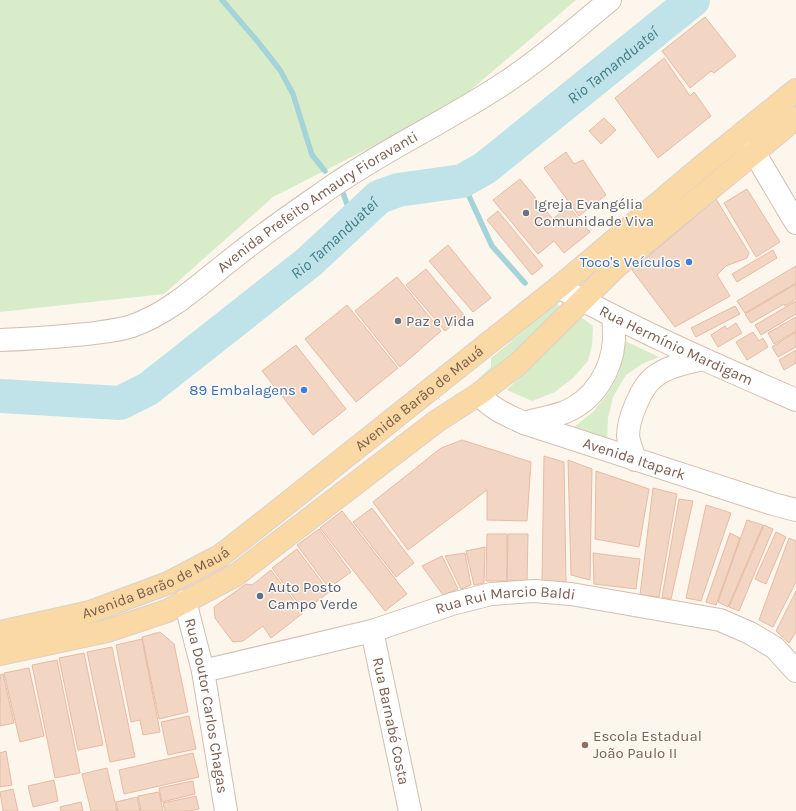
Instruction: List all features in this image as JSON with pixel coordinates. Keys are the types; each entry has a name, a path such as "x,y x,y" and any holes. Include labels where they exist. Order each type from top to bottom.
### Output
{"main road":[{"name":"Avenida Barão de Mauá","path":"0,632 90,612 168,583 220,556 559,287 700,168 796,90"},
{"name":"Avenida Barão de Mauá","path":"0,654 107,631 167,611 236,575 437,421 479,394 518,364 617,266 796,118"},
{"path":"479,394 475,383 475,373 478,364 486,352 515,321"}],"street":[{"name":"Avenida Prefeito Amaury Fioravanti","path":"0,340 57,337 106,332 132,326 158,314 195,289 234,258 333,186 385,152 463,109 539,59 610,0"},
{"path":"754,152 796,223"},
{"name":"Rua Hermínio Mardigam","path":"559,287 613,316 703,359 796,400"},
{"path":"524,423 566,412 586,400 602,381 611,361 614,341 613,316"},
{"path":"635,460 628,436 639,397 653,378 675,366 703,359"},
{"name":"Avenida Itapark","path":"479,394 496,410 524,423 635,460 796,510"},
{"path":"773,504 796,517"},
{"name":"Rua Rui Marcio Baldi","path":"203,671 372,631 452,604 491,594 534,591 563,594 720,620 750,633 774,648 796,671"},
{"name":"Rua Doutor Carlos Chagas","path":"185,601 203,671 226,811"},
{"name":"Rua Barnabé Costa","path":"372,631 410,811"}],"green space":[{"path":"0,0 576,0 452,106 273,197 164,294 0,312"},
{"path":"552,297 562,309 480,384 478,379 491,367 491,358 527,328"},
{"path":"581,317 593,326 592,345 588,361 573,378 555,392 532,401 507,390"},
{"path":"621,339 659,357 642,364 626,375 613,397 608,418 607,445 569,431 593,412 608,393 619,373"}],"building":[{"path":"705,17 736,56 714,73 711,71 690,88 662,51"},
{"path":"664,58 690,96 694,92 711,116 658,158 615,98"},
{"path":"604,118 616,130 601,144 589,131"},
{"path":"566,152 574,164 583,160 606,195 579,216 544,168"},
{"name":"Igreja Evangélia Comunidade Viva","path":"520,179 553,219 568,206 590,232 564,253 554,241 538,254 493,200"},
{"path":"747,189 780,242 756,257 724,203"},
{"name":"Toco's Veículos","path":"716,199 749,253 747,258 726,266 717,275 730,296 675,327 632,270"},
{"path":"498,211 543,266 532,275 487,220"},
{"path":"448,245 491,298 473,312 429,261"},
{"path":"773,250 777,258 737,282 732,274"},
{"path":"796,266 796,283 745,313 737,301"},
{"path":"426,269 464,315 445,331 406,285"},
{"name":"Paz e Vida","path":"397,277 441,331 400,367 355,311"},
{"path":"796,284 796,299 785,306 784,304 751,323 745,314"},
{"path":"796,301 796,314 761,335 755,325"},
{"path":"347,305 398,368 356,402 305,339"},
{"path":"735,306 740,314 696,337 691,328"},
{"path":"796,317 796,331 774,344 768,333"},
{"path":"736,323 742,333 718,347 711,335 725,326 727,329"},
{"path":"753,332 759,341 763,338 768,347 747,360 736,342"},
{"path":"796,332 796,347 778,357 772,347"},
{"name":"89 Embalagens","path":"296,345 346,409 313,435 262,371"},
{"path":"796,350 796,363 784,370 779,360"},
{"path":"462,440 531,462 527,521 487,520 487,490 408,550 373,502 441,448"},
{"path":"544,456 564,462 566,582 542,582"},
{"path":"568,460 592,469 590,580 571,575"},
{"path":"596,471 649,489 639,547 595,539"},
{"path":"653,488 677,494 659,597 640,595"},
{"path":"679,499 693,501 671,599 662,597"},
{"path":"706,505 731,513 701,601 686,598"},
{"path":"372,508 414,563 396,577 353,522"},
{"path":"342,511 407,594 385,611 320,528"},
{"path":"747,520 763,525 728,607 718,602"},
{"path":"764,525 773,529 739,611 729,607"},
{"path":"319,529 351,572 329,588 297,545"},
{"path":"776,532 786,537 766,584 755,579"},
{"path":"730,533 740,538 716,605 706,602"},
{"path":"487,534 507,534 507,581 486,581"},
{"path":"508,534 528,534 527,581 507,580"},
{"path":"789,538 796,541 796,582 773,627 759,620"},
{"path":"485,547 484,583 474,585 466,551"},
{"path":"297,549 329,592 304,611 272,568"},
{"path":"465,553 471,585 461,589 445,556"},
{"path":"593,553 640,559 636,589 594,584"},
{"path":"442,556 458,589 443,595 422,566"},
{"name":"Auto Posto Campo Verde","path":"271,570 303,613 271,638 263,626 243,641 233,642 215,618 214,607 246,584 252,585"},
{"path":"796,591 796,632 789,643 776,631"},
{"path":"160,632 174,644 188,712 159,719 142,637"},
{"path":"142,639 160,732 143,735 140,720 131,722 116,645"},
{"path":"112,647 135,757 110,762 87,652"},
{"path":"84,653 103,745 78,750 59,658"},
{"path":"57,660 80,773 55,778 32,665"},
{"path":"29,668 44,736 20,742 4,673"},
{"path":"3,674 14,723 0,726 0,675"},
{"path":"189,716 196,749 168,755 161,722"},
{"path":"6,751 12,785 0,787 0,753"},
{"path":"193,753 199,777 124,794 119,770"},
{"path":"107,768 117,811 91,811 82,774"},
{"path":"54,780 58,801 33,807 28,786"},
{"path":"193,781 195,794 162,802 159,788"},
{"path":"13,789 18,811 3,811 0,792"},
{"path":"159,792 163,811 141,811 138,796"},
{"path":"196,796 199,809 189,811 165,811 163,803"},
{"path":"137,797 140,811 118,811 116,802"},
{"path":"81,802 83,811 61,811 60,807"}],"waterway":[{"path":"222,0 280,70 293,94 312,155 325,171"},
{"name":"Rio Tamanduateí","path":"0,396 120,403 148,389 309,262 379,197 398,190 462,181 485,168 693,0"},
{"path":"462,181 492,246 525,283"},
{"path":"343,193 353,221"}],"place":[{"name":"Igreja Evangélia Comunidade Viva","path":"526,213"},
{"name":"Toco's Veículos","path":"689,262"},
{"name":"Paz e Vida","path":"398,321"},
{"name":"89 Embalagens","path":"304,390"},
{"name":"Auto Posto Campo Verde","path":"260,596"},
{"name":"Escola Estadual João Paulo II","path":"585,745"}]}
